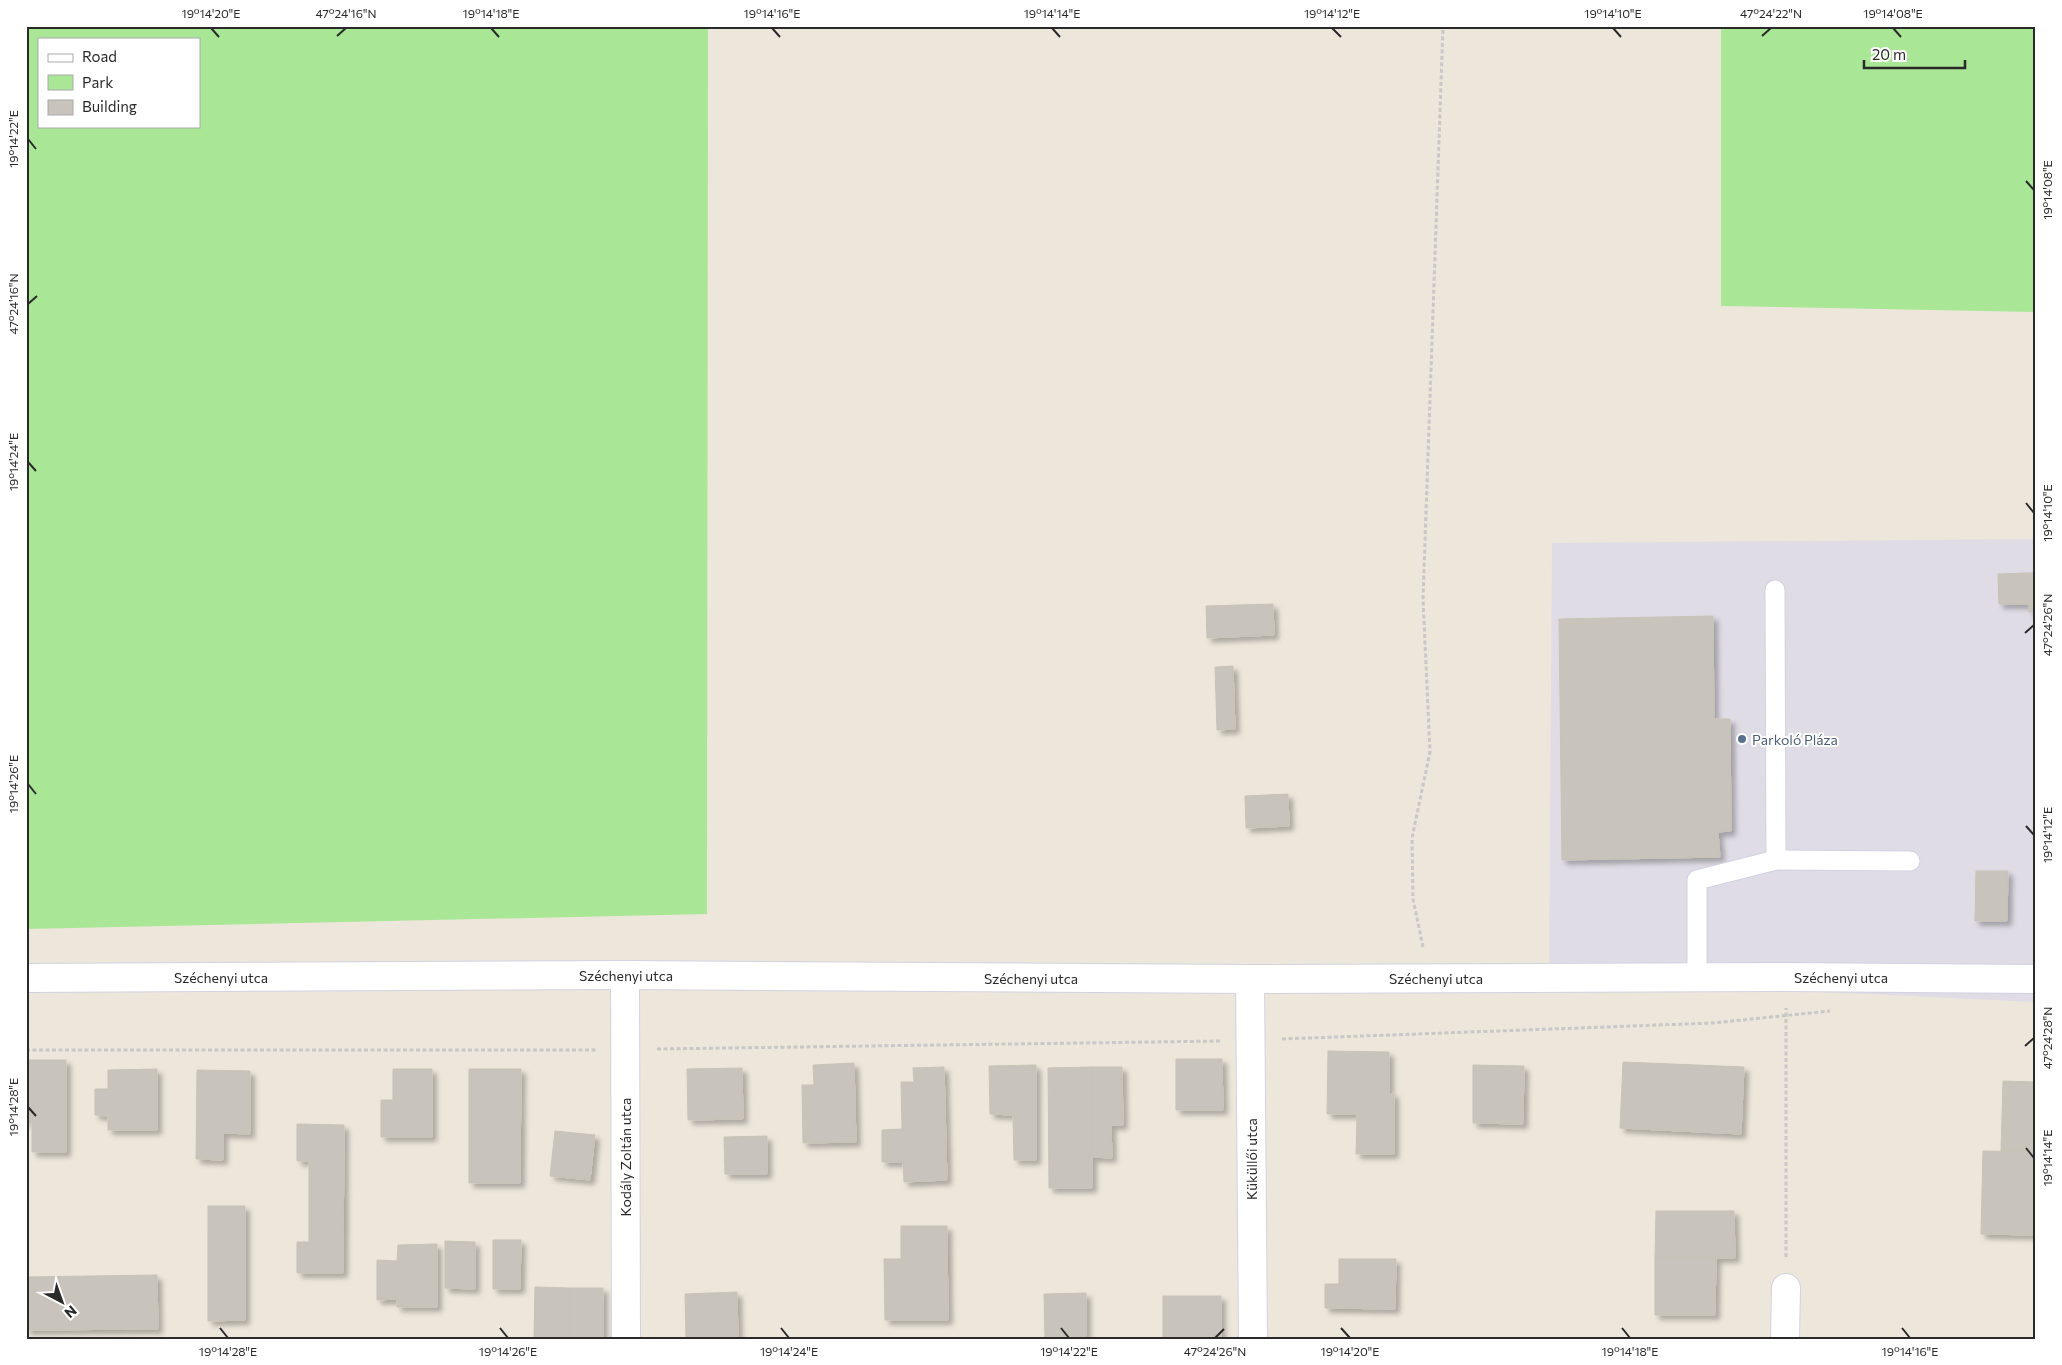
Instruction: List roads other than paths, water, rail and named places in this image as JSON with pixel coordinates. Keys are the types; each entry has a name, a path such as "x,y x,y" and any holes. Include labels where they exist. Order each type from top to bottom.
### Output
{"street":[{"name":"Széchenyi utca","path":"26,978 625,975 1250,979 2036,978"},
{"name":"Kodály Zoltán utca","path":"625,975 626,1339"},
{"name":"Küküllői utca","path":"1250,979 1253,1339"},
{"path":"1785,1339 1786,1288"}],"lane":[{"path":"1775,590 1776,860"},
{"path":"1697,977 1696,880 1776,860 1910,861"}],"place":[{"name":"Parkoló Pláza","path":"1742,739"}]}
